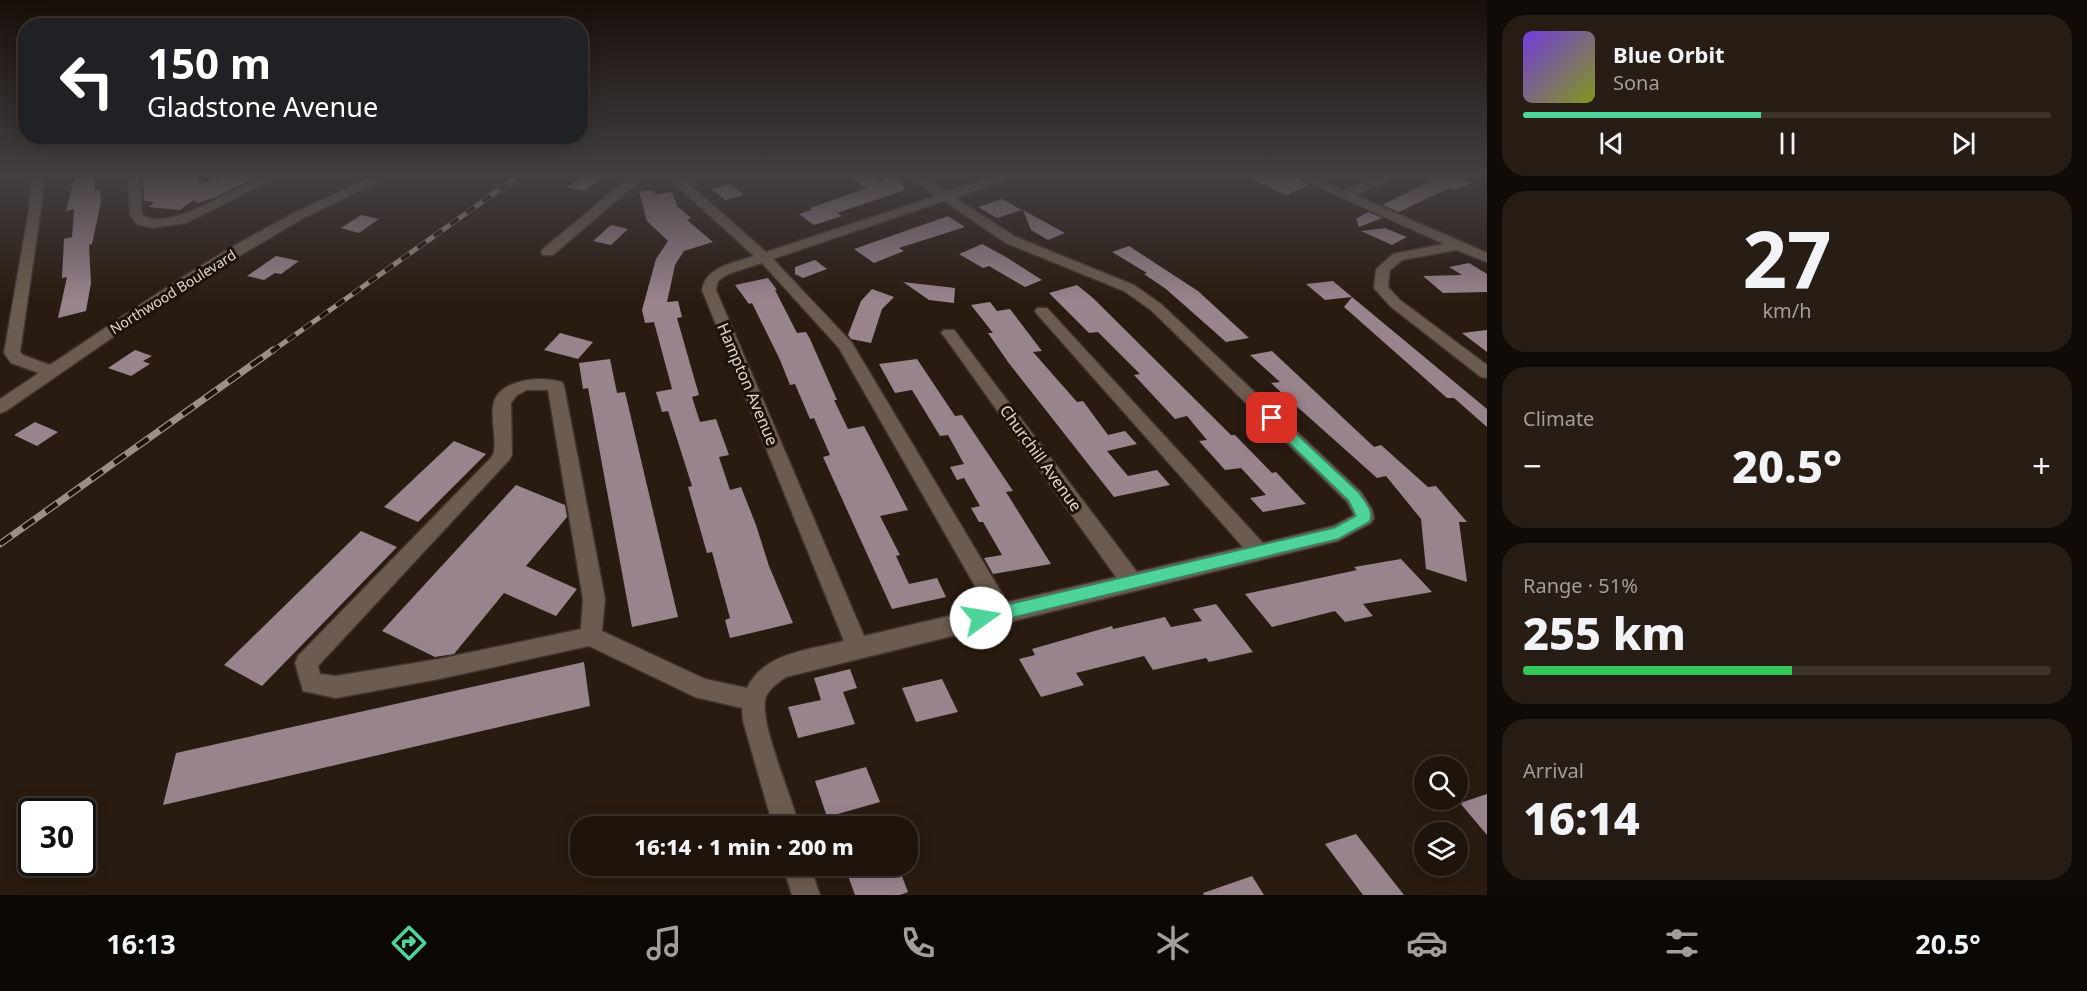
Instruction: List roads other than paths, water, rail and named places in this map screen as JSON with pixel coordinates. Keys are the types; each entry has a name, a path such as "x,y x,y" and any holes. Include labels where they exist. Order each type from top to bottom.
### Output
{"street":[{"path":"34,217 12,353 17,359 53,372"},
{"path":"138,217 142,221 153,224 188,217"},
{"name":"Northwood Boulevard","path":"0,408 176,286 296,217"},
{"path":"548,252 590,217"},
{"path":"718,217 779,271 846,346 1002,613"},
{"path":"764,258 888,217"},
{"path":"783,816 755,721 753,700 761,683 779,668 858,647 1338,533 1364,518 1362,509 1354,497 1156,307 1129,288 1011,240 977,217"},
{"path":"1395,217 1487,258"},
{"path":"1459,245 1398,256 1383,269 1381,288 1395,303 1487,373"},
{"name":"Hampton Avenue","path":"764,258 713,276 709,290 858,647"},
{"path":"1042,311 1259,552"},
{"name":"Churchill Avenue","path":"950,333 1132,582"},
{"path":"591,636 594,599 556,386 540,383 524,385 507,396 501,404 503,455 493,468 306,663 311,682 336,687 439,669 591,636 703,689 753,700"},
{"path":"800,876 806,895"}],"railway":[{"path":"271,352 461,217"},
{"path":"0,544 273,350"}]}
